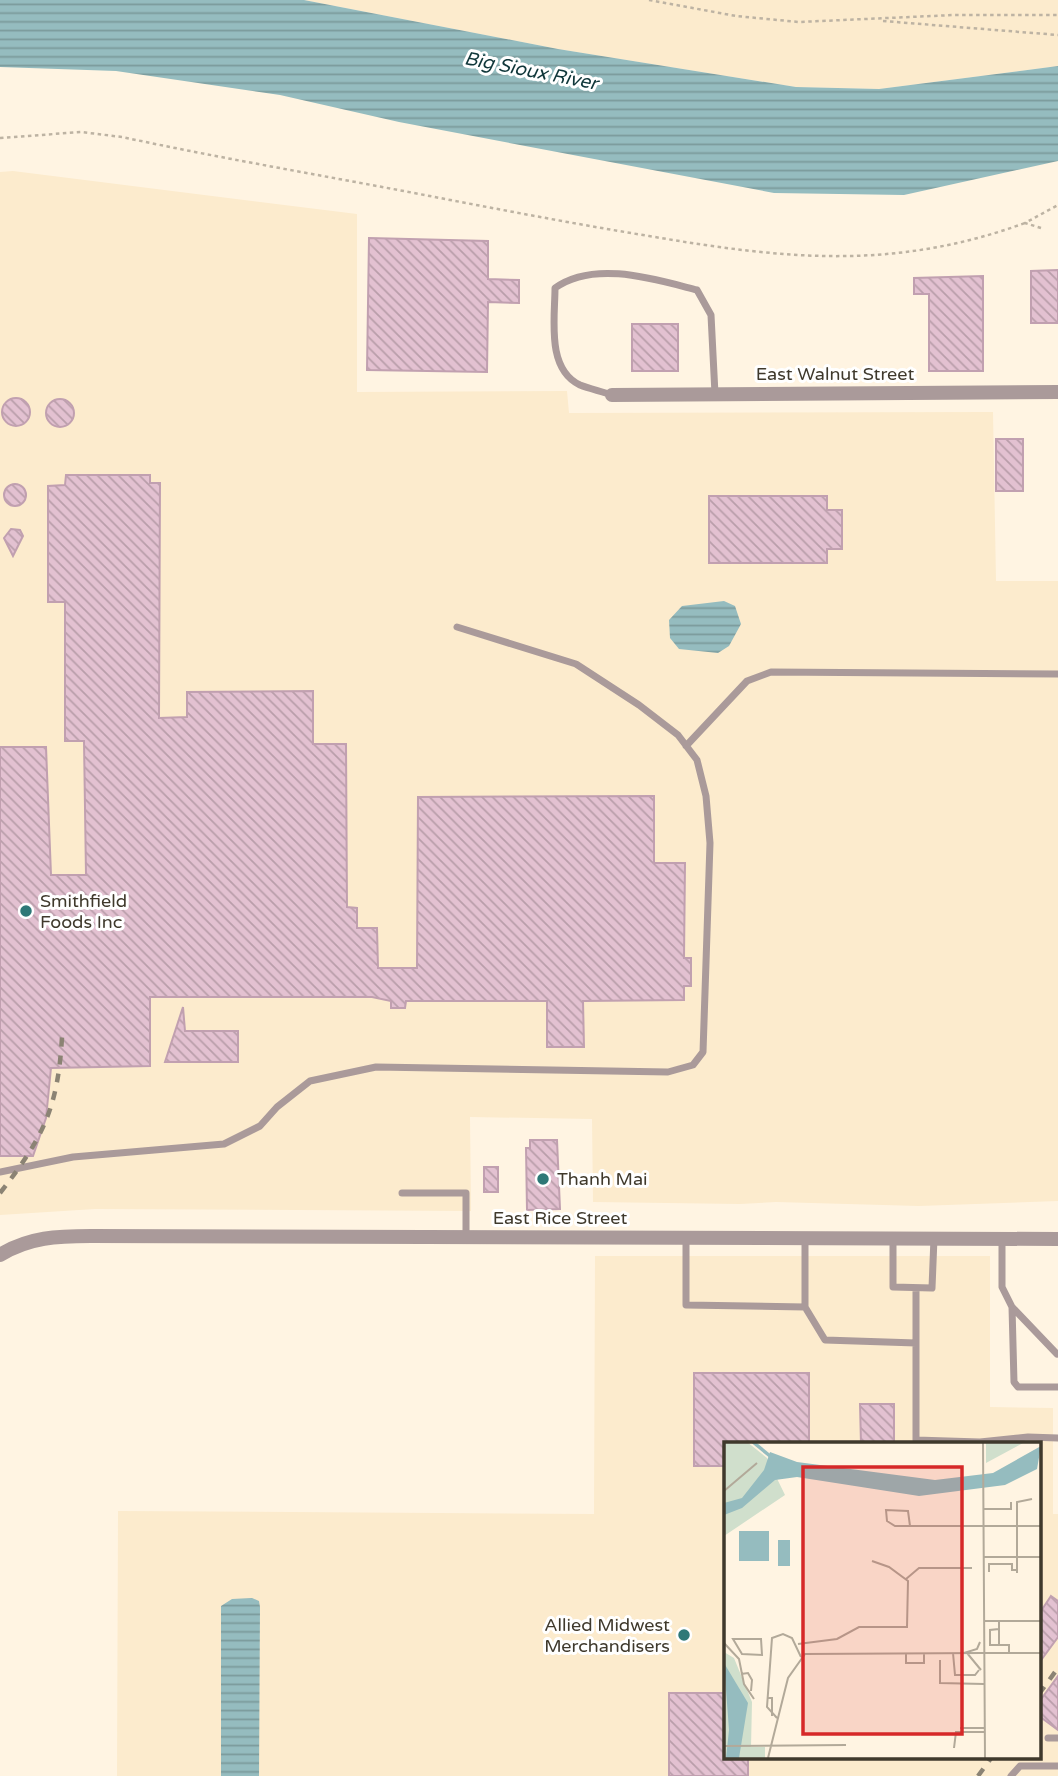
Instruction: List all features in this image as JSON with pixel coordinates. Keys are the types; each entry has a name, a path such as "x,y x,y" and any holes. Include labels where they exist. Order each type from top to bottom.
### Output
{"street":[{"name":"East Walnut Street","path":"612,395 1058,392"},
{"name":"East Rice Street","path":"0,1255 28,1241 61,1236 1058,1239"}],"lane":[{"path":"612,395 577,384 558,362 554,334 555,288 572,276 608,275 651,279 696,290 711,315 715,394"},
{"path":"0,1172 73,1157 224,1144 260,1126 277,1107 310,1081 376,1067 667,1072 693,1065 703,1052 710,843 706,796 696,760 678,735 639,705 576,664 457,626"},
{"path":"686,746 747,681 771,671 1058,674"},
{"path":"402,1193 466,1193 466,1237"},
{"path":"686,1238 686,1305 805,1307"},
{"path":"805,1238 805,1307 825,1340 916,1343"},
{"path":"893,1238 893,1287 915,1288 932,1288 934,1238"},
{"path":"1002,1238 1002,1287 1012,1307 1057,1354"},
{"path":"915,1288 916,1440 980,1442 1028,1437 1058,1438"},
{"path":"1012,1307 1015,1385 1058,1387"},
{"path":"1048,1738 1058,1738"},
{"path":"1011,1776 1020,1766 1058,1766"}],"path":[{"path":"649,0 773,20 1058,15"},
{"path":"869,20 1058,35"},
{"path":"0,138 81,132 122,137 558,221 721,249 797,257 873,257 966,242 1025,223 1058,205"},
{"path":"1025,223 1041,228"}],"shaded area":[{"path":"304,0 1058,0 1058,66 879,89 796,87 558,49"},
{"path":"13,171 357,214 357,392 567,391 569,413 993,412 996,581 1058,581 1058,1201 919,1206 776,1202 593,1202 592,1119 470,1117 471,1211 95,1209 0,1215 0,172"},
{"path":"595,1256 990,1256 990,1407 1053,1408 1053,1514 1058,1514 1058,1776 117,1776 118,1511 594,1514"}],"water":[{"name":"Big Sioux River","path":"0,0 304,0 558,49 796,87 879,89 1058,66 1058,161 904,195 774,193 399,122 280,95 116,71 0,67"},
{"path":"724,601 735,606 741,624 729,646 718,653 679,649 670,638 669,620 682,606"},
{"path":"252,1598 259,1601 260,1607 259,1776 221,1776 221,1606 232,1599"}],"building":[{"path":"369,238 488,241 488,279 519,280 519,303 488,302 487,372 367,370"},
{"path":"1058,270 1058,323 1031,323 1031,271"},
{"path":"983,276 983,371 929,371 929,294 914,294 914,278"},
{"path":"632,324 678,324 678,371 632,371"},
{"path":"16,398 26,402 30,412 26,422 16,426 6,422 2,412 6,402"},
{"path":"60,399 70,403 74,413 70,423 60,427 50,423 46,413 50,403"},
{"path":"996,439 1023,439 1023,491 996,491"},
{"path":"66,475 150,475 150,483 160,483 159,718 187,717 187,692 313,691 313,744 346,744 347,907 357,908 357,928 377,928 378,968 417,968 418,797 654,796 654,863 685,863 684,958 691,958 691,986 684,986 684,1000 583,1001 584,1047 547,1047 547,1001 406,1001 405,1008 391,1008 391,1001 372,997 150,997 150,1066 51,1068 46,1118 33,1156 0,1156 0,747 46,747 51,875 86,875 84,741 65,741 65,602 48,602 48,486 65,485"},
{"path":"15,484 23,487 26,495 23,503 15,506 7,503 4,495 7,487"},
{"path":"709,496 827,496 827,510 842,510 842,549 827,549 827,563 709,563"},
{"path":"11,529 20,530 23,536 13,556 4,538"},
{"path":"183,1007 185,1031 238,1031 238,1062 165,1062"},
{"name":"Thanh Mai","path":"530,1140 557,1140 560,1209 527,1210 526,1148 530,1148"},
{"path":"484,1167 498,1167 498,1192 484,1192"},
{"path":"694,1373 809,1373 809,1442 724,1442 724,1466 694,1466"},
{"path":"860,1404 894,1404 894,1442 861,1442"},
{"path":"1051,1596 1058,1601 1058,1637 1040,1662 1040,1612"},
{"path":"1058,1676 1058,1730 1040,1717 1040,1701"},
{"path":"669,1693 724,1693 724,1758 748,1758 748,1776 669,1776"}],"railway":[{"path":"0,1193 27,1155 46,1121 57,1084 62,1037"},
{"path":"1040,1693 1058,1668"},
{"path":"978,1776 991,1758"}],"place":[{"name":"Smithfield Foods Inc","path":"26,911"},
{"name":"Thanh Mai","path":"543,1179"},
{"name":"Allied Midwest Merchandisers","path":"684,1635"}]}
